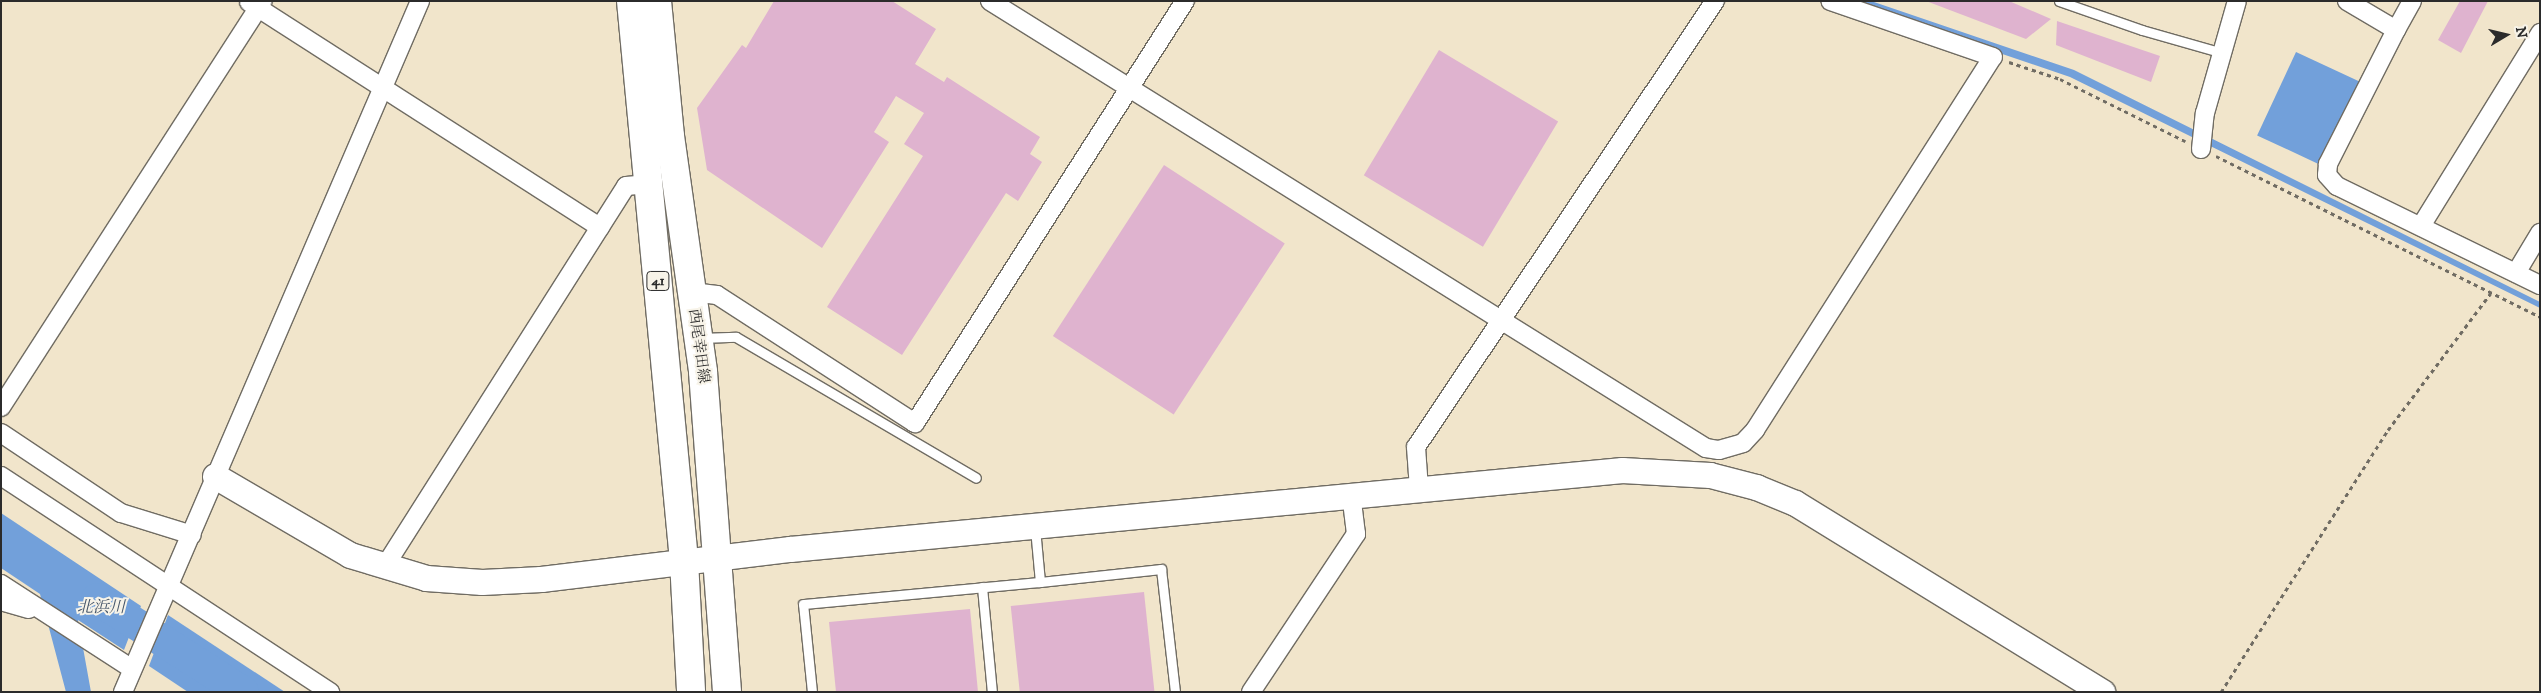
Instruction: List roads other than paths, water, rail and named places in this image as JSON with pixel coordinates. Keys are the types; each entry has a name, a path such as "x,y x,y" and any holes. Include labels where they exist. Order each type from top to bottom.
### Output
{"main road":[{"name":"41","path":"631,1 684,561 691,692"},
{"name":"西尾幸田線","path":"657,1 670,136 703,372 719,556 727,692"}],"street":[{"path":"123,692 132,668 169,589 215,476 381,87 420,1"},
{"path":"990,1 1503,319 1706,448 1719,450 1744,443 1755,430 1993,57 1830,1"},
{"path":"692,292 717,294 915,423 1185,1"},
{"path":"1419,489 1416,447 1715,1"},
{"path":"2201,148 2204,126 2237,1"},
{"path":"2347,1 2397,28"},
{"path":"2412,1 2328,164 2327,175 2337,186 2540,285"},
{"path":"1,406 256,3 381,87 600,228"},
{"path":"2421,226 2540,33"},
{"path":"385,566 626,186 649,184"},
{"path":"2516,273 2540,233"},
{"path":"1,432 121,513 192,535"},
{"path":"215,476 350,555 426,578 482,582 542,579 719,556 1622,470 1710,475 1756,487 1795,503 2102,692"},
{"path":"1,476 169,589 330,692"},
{"path":"1251,692 1356,534 1351,495"},
{"path":"1,584 132,668"},
{"path":"1,601 49,615"}],"lane":[{"path":"2059,1 2142,30 2223,52"},
{"path":"697,338 736,336 976,478"},
{"path":"1035,525 1040,582"},
{"path":"812,692 803,604 1161,569 1176,692"},
{"path":"982,587 992,692"}],"water":[{"path":"1846,1 1871,1 2074,70 2540,302 2540,308 2070,77"},
{"path":"2296,52 2359,82 2321,165 2257,135"},
{"name":"北浜川","path":"1,513 141,606 124,650 78,620 91,692 66,692 40,594 1,568"},
{"name":"北浜川","path":"168,615 285,692 188,692 149,666"}],"waterway":[{"name":"北浜川","path":"97,599 243,692"}]}
